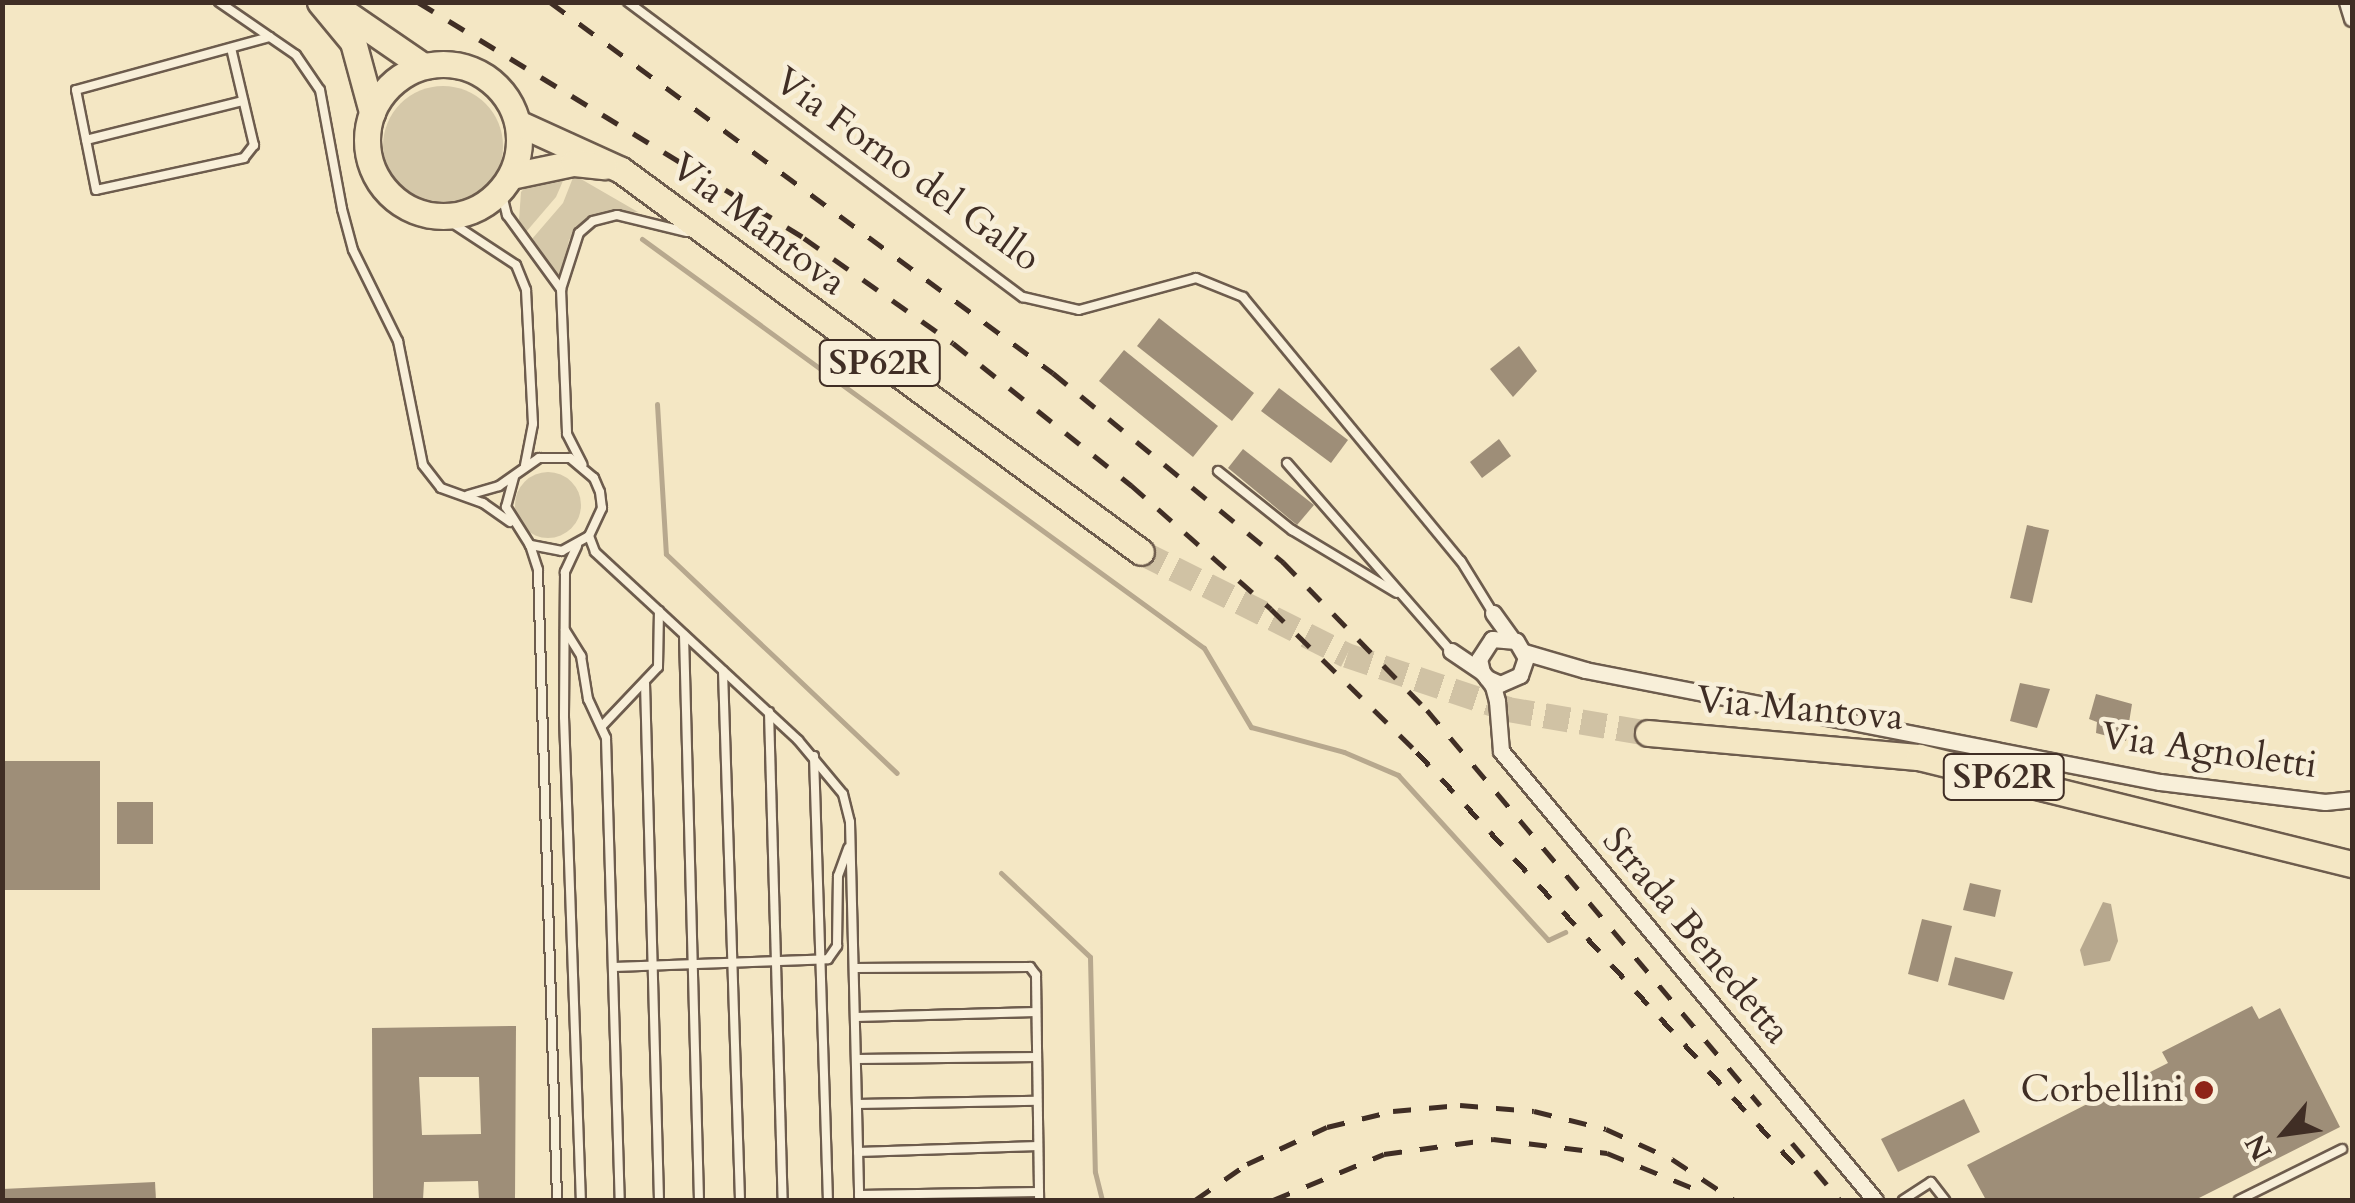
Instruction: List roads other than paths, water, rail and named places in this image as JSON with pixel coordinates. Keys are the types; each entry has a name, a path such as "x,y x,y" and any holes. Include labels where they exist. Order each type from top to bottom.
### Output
{"main road":[{"path":"320,2 353,42 372,112 368,156 380,184 414,212 444,217"},
{"path":"331,2 424,66"},
{"path":"372,112 392,83 424,66 458,65 490,80 518,122 506,183"},
{"name":"Via Mantova","path":"518,122 592,151 621,170 1141,552"},
{"name":"Via Mantova","path":"444,217 475,210 506,183 573,162 621,170"},
{"name":"Via Mantova","path":"1648,732 1920,758 2352,864"}],"street":[{"path":"2347,2 2352,18"},
{"name":"Via Forno del Gallo","path":"1493,613 1511,638"},
{"path":"1480,653 1492,639 1493,613"},
{"path":"1492,639 1511,638 1524,652 1518,678 1497,702"},
{"path":"1450,650 1480,653"},
{"path":"1450,650 1484,675"},
{"name":"Via Agnoletti","path":"1524,652 1585,670 2160,782 2324,802 2352,799"},
{"path":"1480,653 1484,675"},
{"name":"Via Agnoletti","path":"1484,675 1518,678 1585,670"},
{"name":"Strada Benedetta","path":"1484,675 1497,702 1497,734 1510,766 1875,1200"}],"lane":[{"path":"219,2 296,55 320,90 353,250 398,341 423,466 442,488 468,496 510,522 530,546 538,570 557,1200"},
{"name":"Via Forno del Gallo","path":"628,2 1023,297 1079,310 1196,278 1244,296 1462,561 1493,613"},
{"path":"231,48 254,144 244,158 96,190 76,90 231,48 270,38"},
{"path":"86,140 244,101"},
{"path":"506,183 507,215 561,289"},
{"path":"530,546 562,551 577,546 598,523 600,492 567,434 561,289 578,232 593,221 617,215 648,218 714,241"},
{"path":"444,217 516,265 526,290 533,424 524,465 507,491 510,522"},
{"path":"524,465 554,456 583,466"},
{"path":"1287,463 1450,650"},
{"path":"1218,471 1292,530 1405,598"},
{"path":"468,496 514,477"},
{"path":"589,536 595,552 814,756 844,794 850,842 859,1198 1038,1196 1036,1012 1030,967 854,968"},
{"path":"577,546 565,572 565,630 581,1200"},
{"path":"602,726 658,667 659,610"},
{"path":"565,630 581,656 588,699 602,726 620,1200"},
{"path":"684,634 699,1200"},
{"path":"724,670 740,1200"},
{"path":"645,682 659,1200"},
{"path":"768,712 783,1200"},
{"path":"814,756 828,1200"},
{"path":"614,967 823,960 837,946 838,876 850,842"},
{"path":"856,1017 1036,1012"},
{"path":"857,1059 1037,1057"},
{"path":"857,1104 1038,1101"},
{"path":"858,1152 1038,1146"},
{"path":"2239,1200 2342,1149"},
{"path":"1904,1200 1931,1182 1945,1200"}],"waterway":[{"path":"642,239 1204,648 1251,727 1344,752 1398,775 1548,940 1565,932"},
{"path":"657,404 666,554 897,773"},
{"path":"1001,873 1090,957 1095,1172 1102,1200"}],"tunnel":[{"path":"1141,552 1347,655 1508,709 1648,733"}],"railway":[{"path":"418,2 804,238 953,343 1131,485 1271,609 1417,752 1794,1164"},
{"path":"550,2 1053,373 1283,562 1427,710 1760,1105"},
{"path":"1195,1200 1247,1164 1327,1127 1393,1111 1460,1105 1534,1111 1606,1129 1672,1159 1734,1200"},
{"path":"1273,1200 1384,1154 1493,1139 1607,1153 1705,1193"},
{"path":"1792,1143 1840,1200"}],"place":[{"name":"Corbellini","path":"2204,1090"}]}
